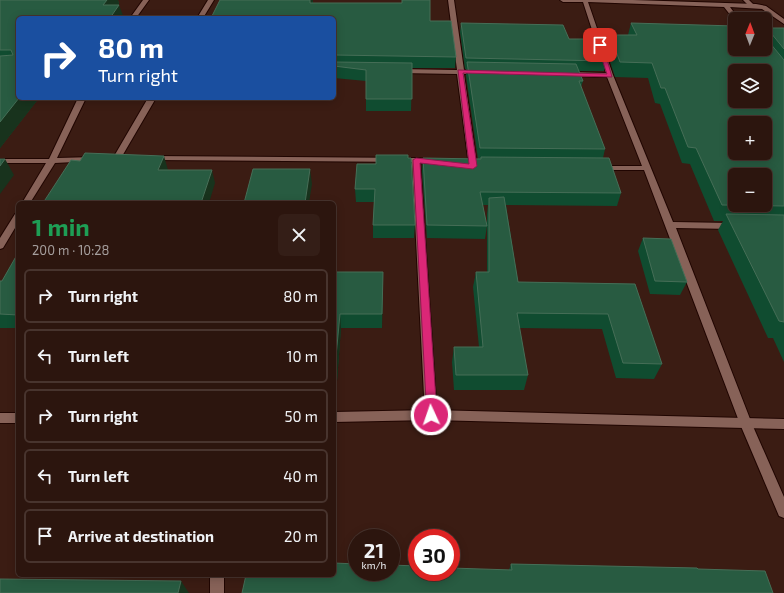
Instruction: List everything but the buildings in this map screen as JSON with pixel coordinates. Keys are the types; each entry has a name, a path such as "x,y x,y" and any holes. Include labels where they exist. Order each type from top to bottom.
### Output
{"street":[{"path":"134,16 146,0"},
{"path":"201,16 211,0"},
{"path":"451,0 473,166"},
{"path":"563,0 751,5 764,7 784,22"},
{"path":"585,0 610,76 648,168 746,424 784,512"},
{"path":"746,0 751,5"},
{"path":"725,4 731,12"},
{"path":"389,70 492,72"},
{"path":"563,74 610,76"},
{"path":"27,201 52,161 81,100"},
{"path":"0,161 52,161 113,158 151,100"},
{"path":"140,158 416,160 445,163"},
{"path":"416,160 431,415"},
{"path":"592,168 648,168"},
{"path":"0,246 16,219"},
{"path":"670,225 739,226"},
{"path":"336,417 431,415 784,424"},
{"path":"0,418 16,418"},
{"path":"217,577 217,593"}],"route":[{"path":"431,415 416,160 473,166 460,71 610,76 600,45"}]}
